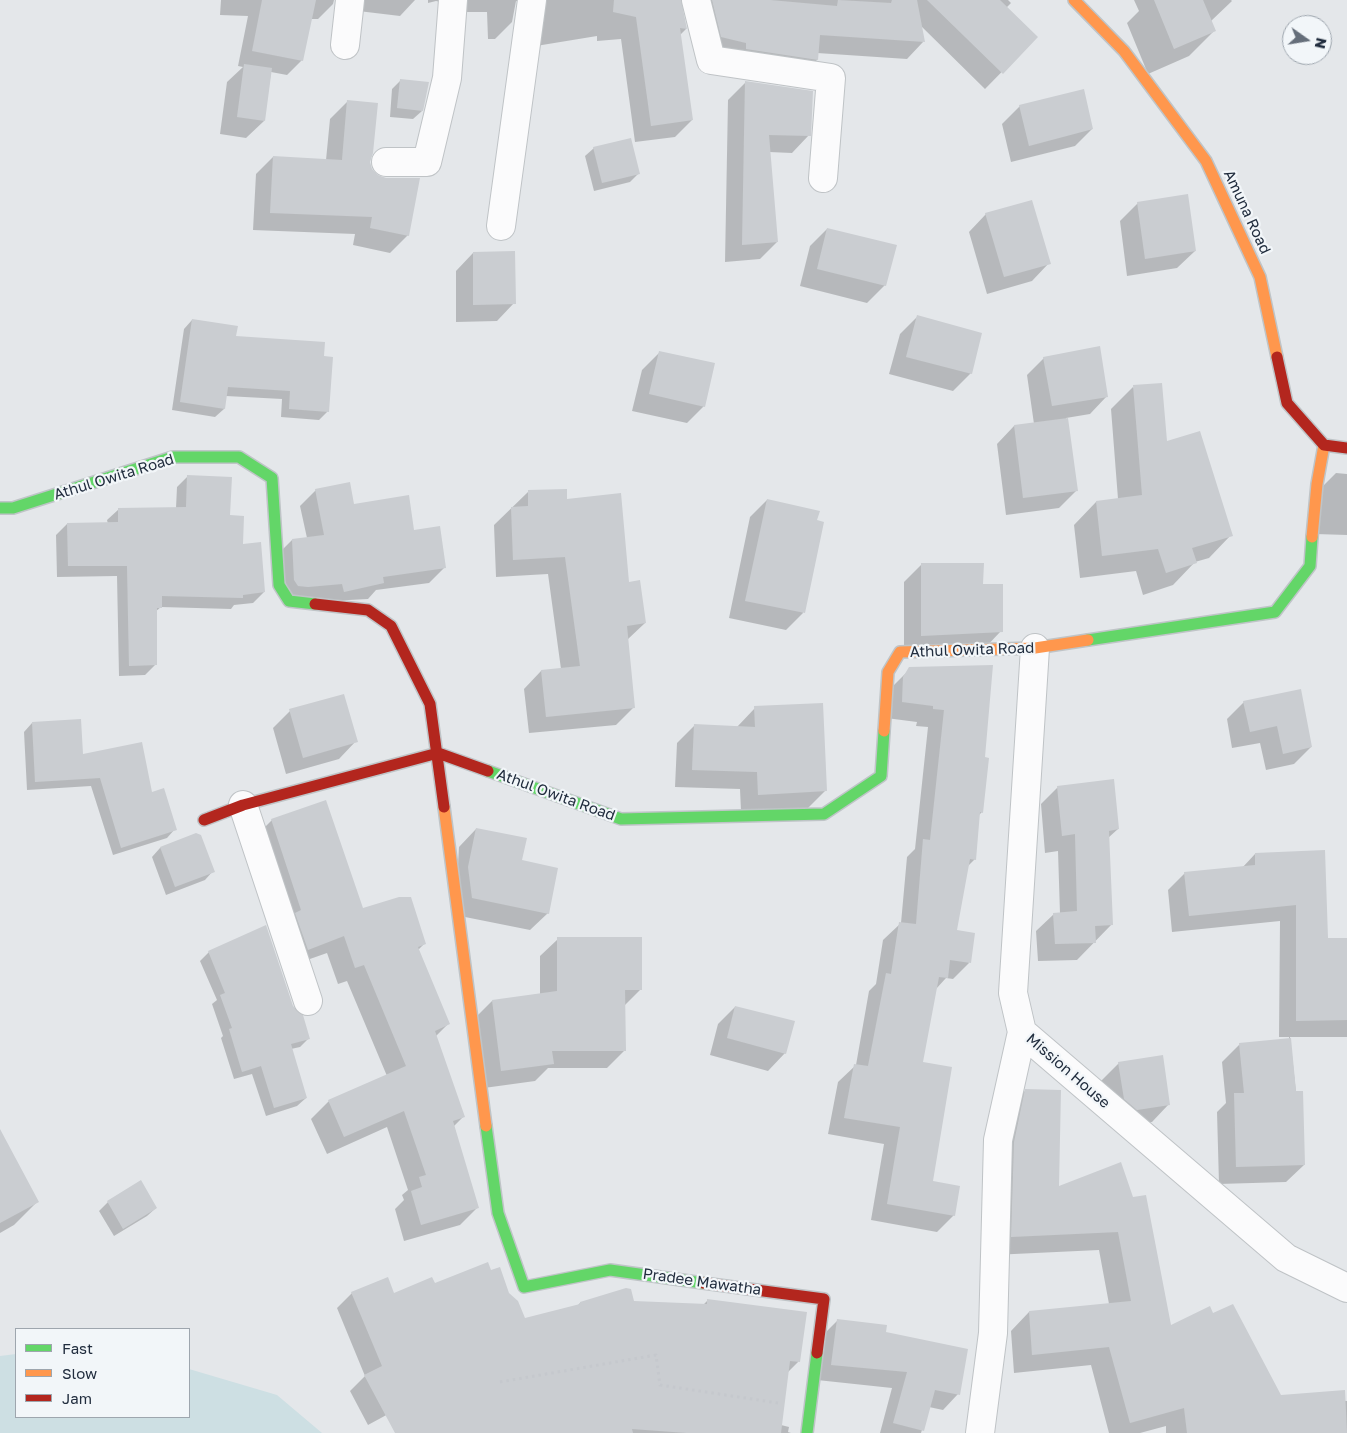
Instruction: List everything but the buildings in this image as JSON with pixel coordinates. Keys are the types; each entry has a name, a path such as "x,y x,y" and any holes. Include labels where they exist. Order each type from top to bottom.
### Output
{"street":[{"path":"346,45 350,0"},
{"path":"386,162 427,162 447,78 454,0"},
{"path":"501,226 532,0"},
{"path":"696,0 711,60 832,78 824,178"},
{"name":"Amuna Road","path":"1074,0 1124,51 1206,161 1260,278 1287,403 1324,445"},
{"path":"1324,445 1347,448"},
{"name":"Athul Owita Road","path":"438,753 621,819 824,814 881,776 888,672 900,652 1035,648 1275,612 1310,566 1317,484 1324,445"},
{"name":"Athul Owita Road","path":"0,508 13,508 173,457 239,457 272,478 278,585 289,601 368,610 391,626 430,704 498,1213"},
{"name":"Mission House","path":"1035,648 1013,993 1022,1032 1286,1258 1347,1288"},
{"path":"204,820 243,806 438,753"},
{"path":"243,806 308,1001"},
{"path":"980,1433 993,1333 998,1140 1022,1032"},
{"name":"Pradee Mawatha","path":"498,1213 524,1287 610,1270 824,1299 807,1433"}],"path":[{"path":"500,1382 656,1356 660,1385 811,1408"}],"shaded area":[{"path":"15,1354 15,1418 190,1418 190,1369 277,1395 322,1433 0,1433 0,1356"}],"traffic: fast":[{"path":"0,508 13,508 173,457 239,457 272,478 279,585 289,601 315,604"},
{"path":"1088,640 1275,612 1310,566 1312,537"},
{"path":"488,771 621,819 824,814 881,776 884,731"},
{"path":"486,1126 498,1213 524,1287 610,1270 703,1283"},
{"path":"807,1433 817,1353"}],"traffic: slow":[{"path":"1074,0 1124,51 1206,161 1260,277 1277,357"},
{"path":"1312,537 1317,484 1324,445"},
{"path":"884,731 888,672 900,652 1035,648 1088,640"},
{"path":"444,807 486,1126"}],"traffic: jam":[{"path":"1277,357 1287,403 1324,445 1347,448"},
{"path":"315,604 368,610 391,626 430,704 444,807"},
{"path":"204,820 243,805 438,753 488,771"},
{"path":"703,1283 824,1299 817,1353"}]}
